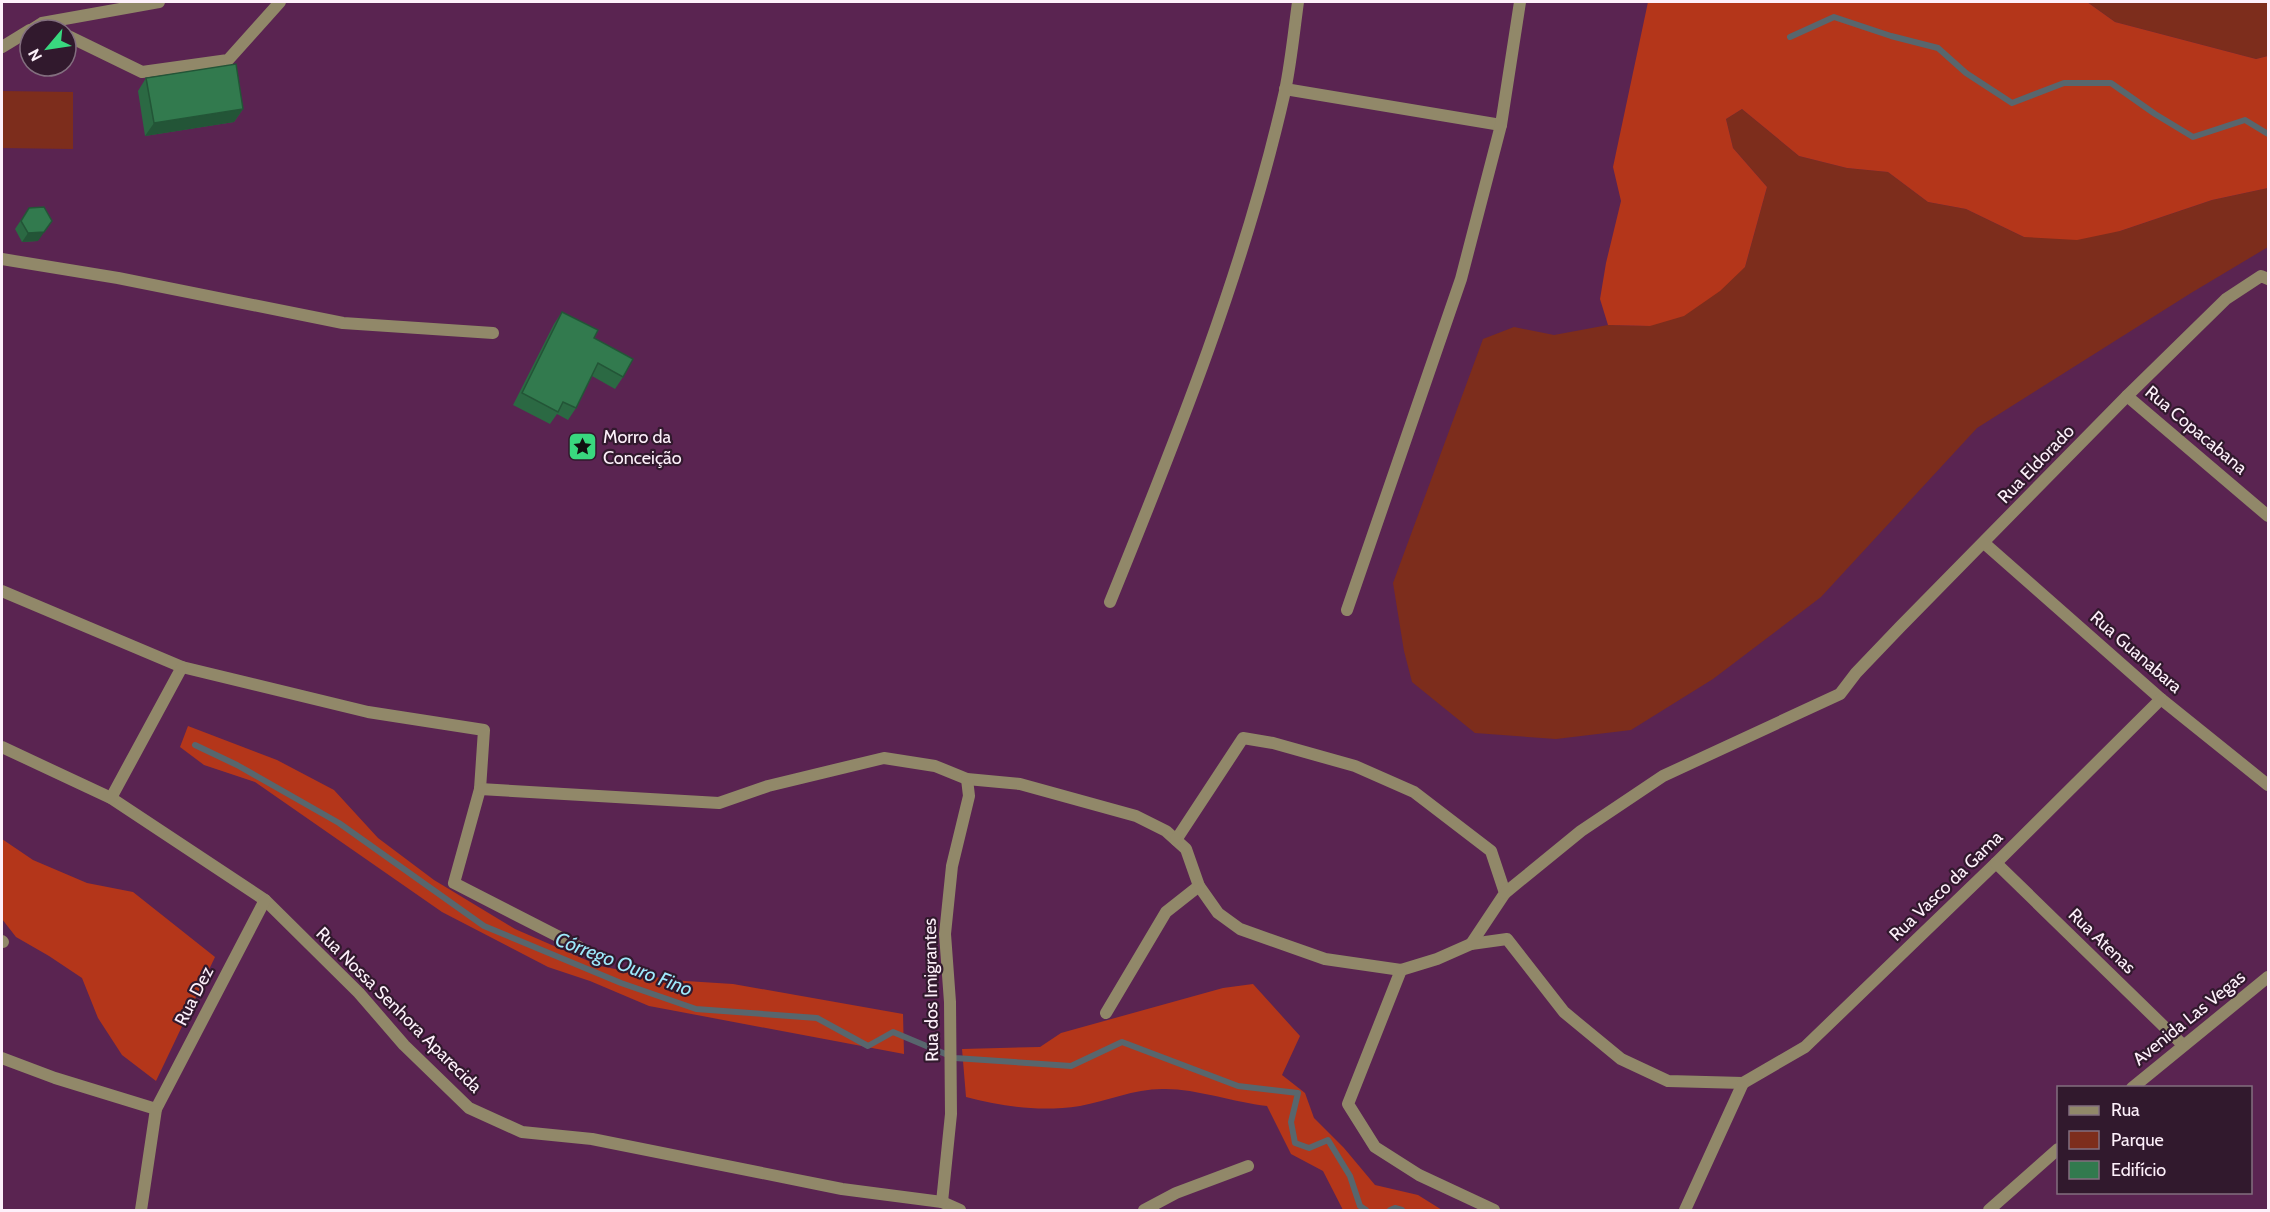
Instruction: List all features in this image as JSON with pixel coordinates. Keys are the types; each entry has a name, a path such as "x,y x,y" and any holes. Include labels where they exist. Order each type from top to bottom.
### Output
{"street":[{"path":"70,18 159,2"},
{"path":"78,41 142,72 228,60 280,2"},
{"path":"1110,602 1185,417 1227,299 1258,200 1285,89 1298,2"},
{"path":"1347,610 1461,279 1501,125 1520,2"},
{"path":"2,47 18,37"},
{"path":"1285,89 1501,125"},
{"path":"2,259 118,278 343,323 493,333"},
{"name":"Rua Eldorado","path":"1505,893 1581,831 1663,776 1840,694 1856,673 1900,627 2127,396 2226,299 2261,276 2268,279"},
{"name":"Rua Copacabana","path":"2127,396 2268,516"},
{"name":"Rua Guanabara","path":"1984,543 2161,699 2268,785"},
{"path":"2,591 182,666 368,712 484,730 480,789 454,883 579,947"},
{"path":"111,798 182,666"},
{"name":"Rua Vasco da Gama","path":"1743,1083 1805,1047 1996,863 2161,699"},
{"path":"1176,840 1243,738 1273,743 1355,766 1414,792 1491,851 1505,893 1471,944"},
{"name":"Rua Nossa Senhora Aparecida","path":"2,747 111,798 265,900 358,993 404,1045 469,1108 522,1132 592,1139 842,1189 942,1202 960,1210"},
{"path":"480,789 719,803 768,786 884,758 935,766 967,779 1020,784 1136,816 1166,831 1186,849 1199,886 1218,913 1240,929 1325,959 1401,970 1437,959 1471,944 1507,939 1564,1012 1621,1059 1668,1081 1743,1083 1685,1210"},
{"name":"Rua dos Imigrantes","path":"942,1202 951,1114 945,934 952,866 969,796 967,779"},
{"name":"Rua Atenas","path":"1996,863 2183,1045"},
{"path":"1106,1013 1166,912 1199,886"},
{"name":"Rua Dez","path":"141,1210 156,1109 265,900"},
{"path":"1401,970 1348,1104 1375,1147 1419,1175 1494,1210"},
{"name":"Avenida Las Vegas","path":"2134,1086 2268,977"},
{"path":"2,1058 55,1078 156,1109"},
{"path":"1989,1210 2057,1150"},
{"path":"1144,1210 1176,1193 1248,1166"}],"green space":[{"path":"2087,2 2268,2 2268,56 2256,59 2115,22"},
{"path":"2,91 73,92 73,149 2,148"},
{"path":"1742,109 1799,156 1847,168 1888,172 1928,202 1966,209 2024,237 2120,231 2212,200 2268,188 2268,247 1977,428 1821,597 1713,679 1631,730 1556,739 1475,733 1412,682 1404,651 1393,583 1483,339 1514,327 1554,335 1608,325 1650,326 1745,267 1767,187 1733,148 1726,119"}],"shaded area":[{"path":"1648,2 2087,2 2115,22 2256,59 2268,56 2268,188 2212,200 2120,231 2077,240 2024,237 1966,209 1928,202 1888,172 1847,168 1799,156 1742,109 1726,119 1733,148 1767,187 1745,267 1720,291 1684,316 1650,326 1608,325 1600,299 1621,201 1613,167"},
{"path":"188,726 277,760 334,790 378,838 434,880 515,929 600,966 670,980 733,984 903,1014 904,1054 649,1006 590,981 548,967 442,912 255,782 204,765 180,747"},
{"path":"2,839 33,860 87,883 133,892 215,957 156,1081 122,1055 98,1018 82,978 16,937 2,919"},
{"path":"1253,984 1300,1036 1282,1075 1305,1093 1314,1118 1344,1148 1375,1185 1418,1195 1442,1210 1343,1210 1323,1171 1291,1154 1267,1106 1174,1089 1141,1091 1080,1106 1051,1109 1008,1106 966,1097 962,1049 1040,1047 1061,1033 1223,988"}],"building":[{"path":"236,64 243,109 154,123 146,78"},
{"path":"44,207 52,221 44,232 28,233 21,221 29,208"},
{"path":"562,312 598,330 594,338 633,359 623,377 598,363 576,408 563,402 558,412 522,393"}],"waterway":[{"path":"1790,37 1834,17 1891,36 1938,48 1966,73 2012,103 2064,83 2111,83 2193,137 2245,120 2268,134"},
{"name":"Córrego Ouro Fino","path":"195,745 237,765 339,823 484,926 621,983 696,1009 817,1018 868,1046 893,1032 955,1058 1071,1066 1122,1042 1238,1086 1298,1093 1291,1122 1295,1143 1309,1148 1328,1140 1350,1176 1360,1206 1366,1210"},
{"name":"Córrego Ouro Fino","path":"1390,1210 1395,1208 1402,1210"}],"place":[{"name":"Morro da Conceição","path":"582,447"}]}
